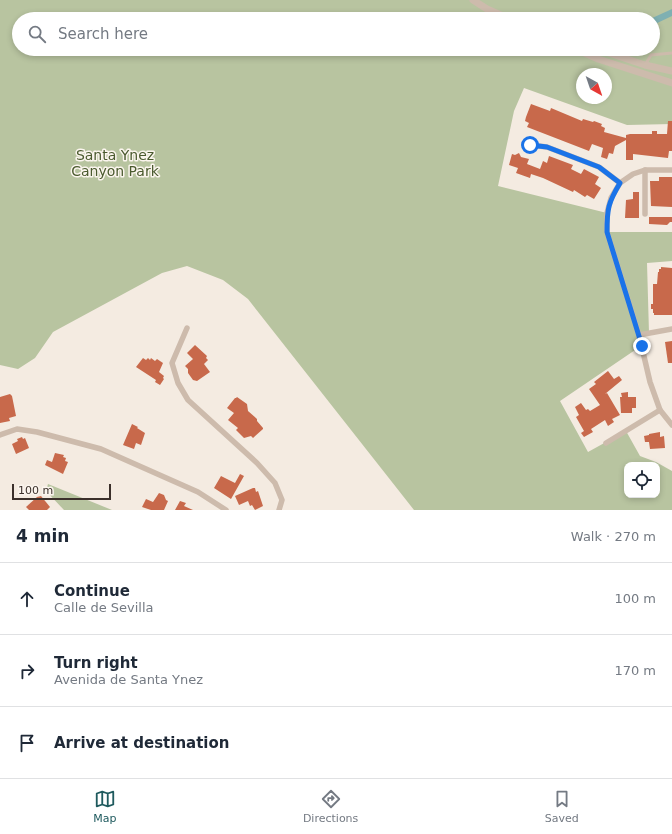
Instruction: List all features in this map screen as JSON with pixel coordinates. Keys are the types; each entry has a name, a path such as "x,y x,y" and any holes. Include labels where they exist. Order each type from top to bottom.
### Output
{"street":[{"path":"473,0 495,12"},
{"path":"487,8 497,12"},
{"path":"591,56 672,83"},
{"path":"618,56 645,65 672,71"},
{"path":"530,145 547,147 599,167 620,183"},
{"path":"645,170 645,214"},
{"path":"672,170 645,170 633,174 620,183 611,198 607,212 607,232 639,335 650,382 660,410 672,425"},
{"path":"188,328 172,363 178,383 188,400 257,463 274,483 282,500 279,510"},
{"path":"639,335 672,329"},
{"path":"606,443 660,410"},
{"path":"0,435 17,429 101,449 198,492 226,510"}],"lane":[{"path":"660,54 672,53"},
{"path":"645,65 650,56"}],"green space":[{"name":"Santa Ynez Canyon Park","path":"0,0 672,0 672,124 627,125 524,88 514,111 498,186 607,213 607,232 672,232 672,261 647,263 649,333 639,335 641,346 560,401 588,452 626,431 640,456 656,462 624,462 624,498 660,498 660,464 672,471 672,510 414,510 248,299 223,280 187,266 162,273 53,332 35,358 18,369 0,365"},
{"path":"48,484 112,510 64,510 46,491"}],"water":[{"path":"672,9 672,16 660,22 660,14"}],"building":[{"path":"531,104 550,111 551,108 582,121 583,119 594,121 602,124 601,126 605,128 604,132 626,138 626,135 630,134 652,134 652,131 657,131 657,134 667,134 668,121 672,121 672,151 669,151 668,158 633,154 633,160 626,160 626,140 615,146 613,154 609,153 607,159 601,157 603,148 592,144 589,151 527,127 529,123 525,121"},
{"path":"519,153 521,157 529,159 527,164 540,169 543,161 547,163 549,156 573,165 571,169 581,174 584,169 599,177 595,184 601,188 594,199 587,195 585,197 574,190 573,192 531,174 530,178 516,173 518,168 509,165 512,154 515,155"},
{"path":"659,177 672,177 672,207 651,206 650,181 659,181"},
{"path":"633,192 639,192 639,218 625,218 626,200 633,199"},
{"path":"649,217 672,217 672,222 667,225 649,224"},
{"path":"661,267 672,268 672,315 654,315 653,309 651,309 651,304 653,304 653,284 657,284 658,272"},
{"path":"672,341 672,363 668,363 665,342"},
{"path":"195,345 207,356 206,358 208,360 204,364 210,372 197,381 193,380 185,366 193,359 187,353"},
{"path":"143,358 146,360 148,358 150,360 151,358 155,361 157,359 163,363 159,372 164,376 164,379 160,385 155,382 156,380 136,367"},
{"path":"608,371 614,379 619,376 622,380 605,394 607,393 620,415 612,419 614,422 608,426 605,420 591,429 593,432 584,437 581,433 584,431 576,417 579,415 575,407 581,403 586,410 588,409 590,411 600,405 589,389 596,384 594,382"},
{"path":"628,392 628,397 636,397 636,408 632,408 632,413 621,413 621,393"},
{"path":"10,394 12,396 16,416 9,418 10,421 0,423 0,397"},
{"path":"237,397 247,404 248,411 257,419 263,428 253,438 251,436 244,438 236,430 238,428 228,420 234,413 227,408"},
{"path":"132,424 145,433 141,445 136,443 134,449 123,445"},
{"path":"660,432 660,437 664,436 665,448 650,449 649,442 645,442 644,436"},
{"path":"22,437 23,439 25,438 29,448 16,454 12,444 18,441 17,439"},
{"path":"55,453 64,455 63,457 66,458 65,461 68,462 63,474 45,465 47,460 52,462"},
{"path":"240,474 244,476 231,499 214,488 221,476 235,483"},
{"path":"255,488 256,492 258,491 263,506 255,510 252,505 250,506 248,501 239,505 235,496"},
{"path":"159,493 164,495 168,501 164,510 151,510 142,507 146,499 153,502"},
{"path":"41,496 50,507 47,510 29,510 26,507 37,497"},
{"path":"180,501 186,503 184,506 193,510 175,510"}],"route":[{"path":"530,145 547,147 599,167 620,183 611,198 607,212 607,232 642,346"}]}
